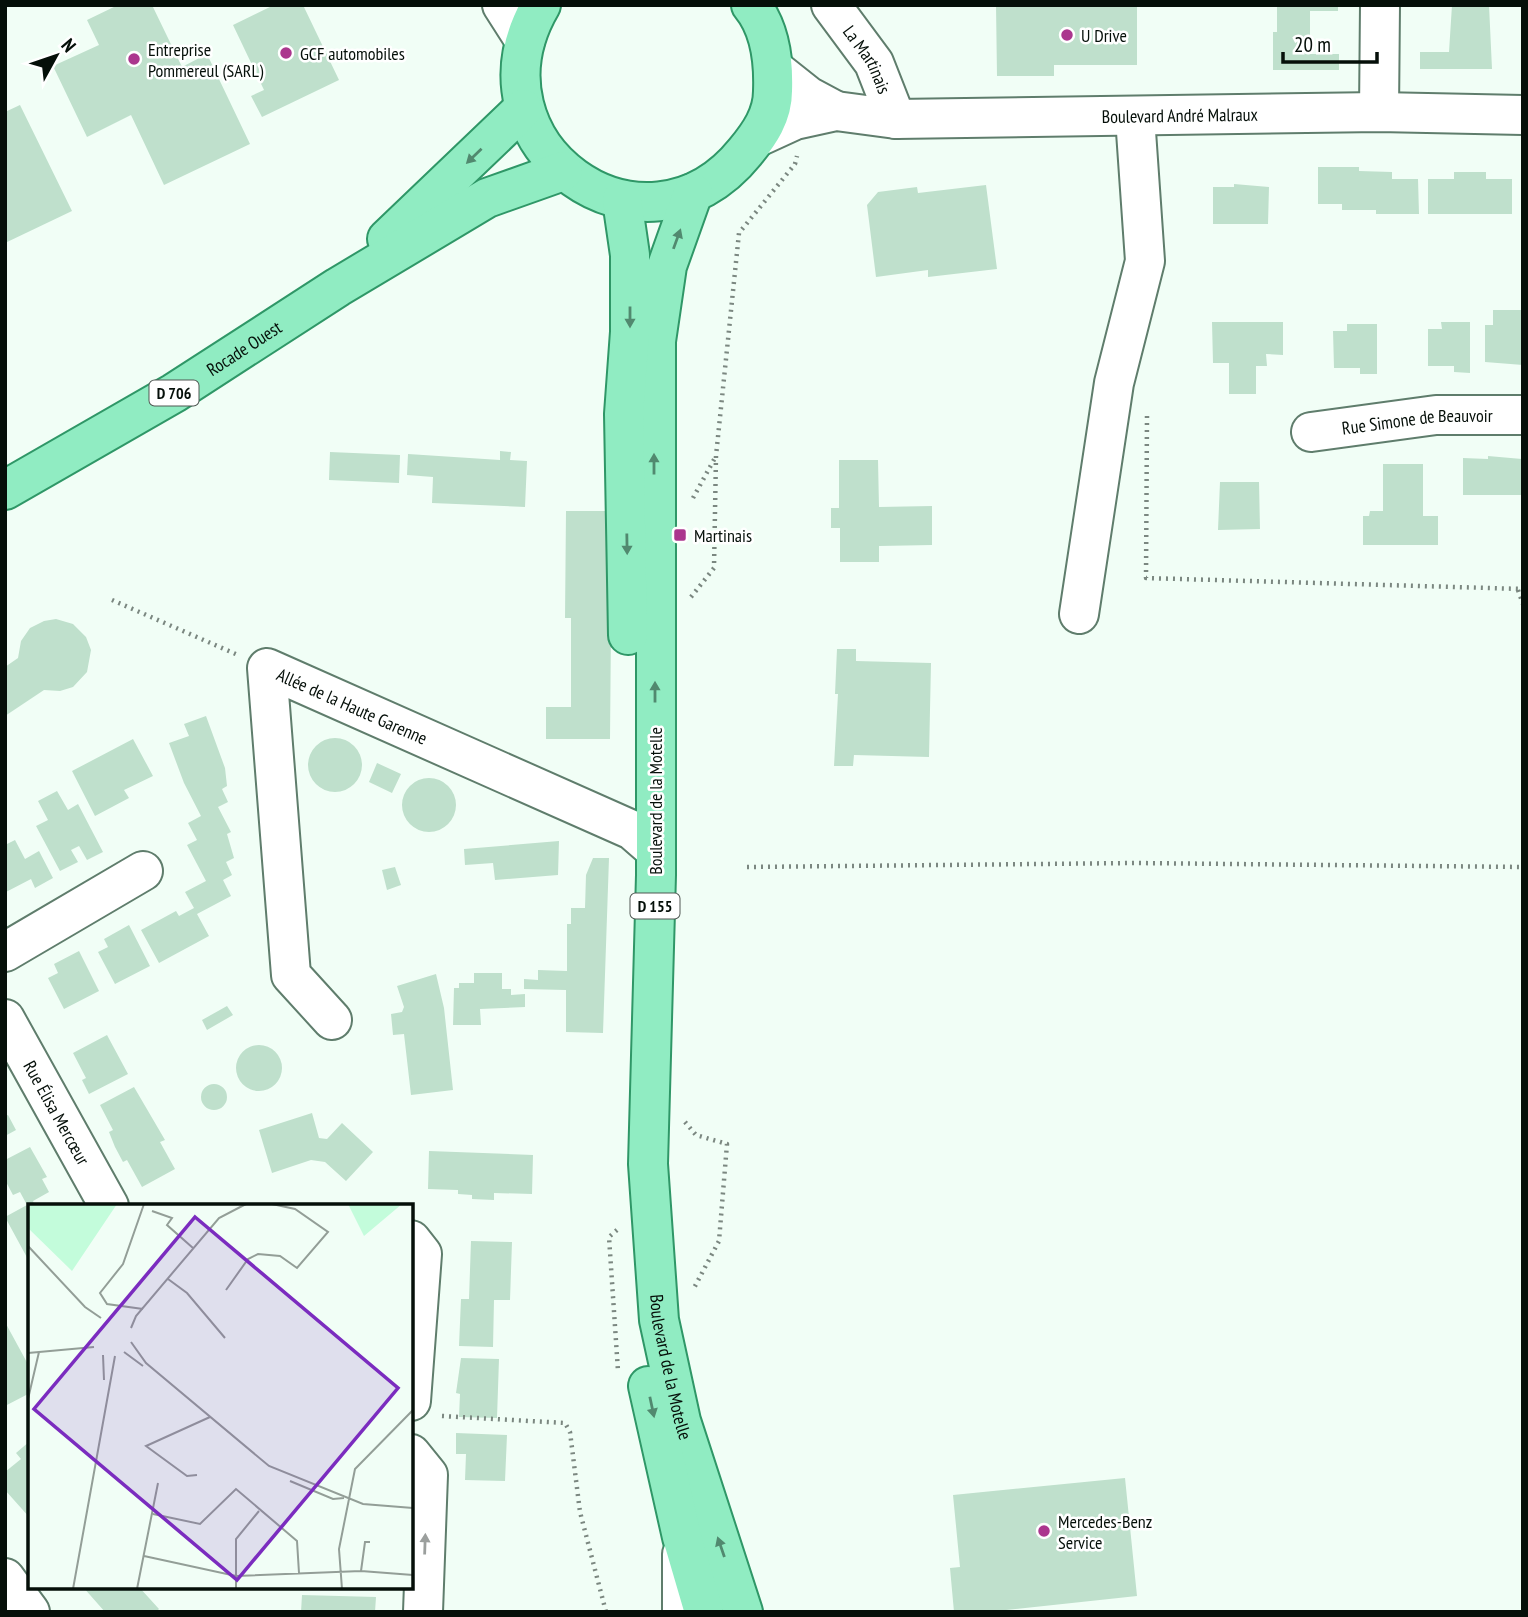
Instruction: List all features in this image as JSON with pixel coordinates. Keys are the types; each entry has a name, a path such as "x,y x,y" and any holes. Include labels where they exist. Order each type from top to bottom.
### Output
{"main road":[{"path":"541,5 527,29 519,69 523,109 538,143 563,172 591,190 622,200 658,202 693,193 730,170 758,136 773,106 774,69 771,52 751,5"},
{"name":"Rocade Ouest","path":"338,287 523,109"},
{"name":"Rocade Ouest","path":"5,490 174,393 338,287 487,198 563,172"},
{"name":"Boulevard de la Motelle","path":"693,193 667,266 656,341 644,840 626,1181 637,1334 682,1537 704,1612"},
{"name":"Boulevard de la Motelle","path":"622,200 630,255 630,332 624,414 644,840 648,1164 659,1320 681,1421 743,1612"}],"street":[{"path":"502,5 525,40"},
{"name":"La Martinais","path":"831,5 874,64 896,119"},
{"path":"1379,112 1380,5"},
{"name":"Boulevard André Malraux","path":"774,69 808,96 836,111"},
{"name":"Boulevard André Malraux","path":"758,136 794,120 836,111 896,119 1379,112 1523,115"},
{"path":"1079,614 1114,383 1145,261 1135,117"},
{"name":"Rue Simone de Beauvoir","path":"1311,432 1436,415 1523,415"},
{"name":"Allée de la Haute Garenne","path":"332,1020 290,975 267,668 644,840"},
{"path":"5,952 143,871"},
{"name":"Rue Élisa Mercœur","path":"5,1019 108,1204"},
{"path":"413,1243 422,1254 424,1409"},
{"path":"413,1456 428,1475 422,1612"},
{"path":"682,1537 682,1612"}],"path":[{"path":"688,592 687,604 714,568 716,456 738,233 795,164 798,152"},
{"path":"1147,405 1146,578 1520,590 1523,604"},
{"path":"692,507 693,495 716,456"},
{"path":"112,600 267,668"},
{"path":"747,867 1135,863 1523,867"},
{"path":"683,1120 696,1135 727,1144 723,1221 719,1241 694,1286 694,1298"},
{"path":"424,1409 565,1423 570,1432 580,1513 606,1612"}],"building":[{"path":"118,5 152,5 182,67 207,54 250,144 164,185 131,115 87,137 53,66 99,45 87,20"},
{"name":"GCF automobiles","path":"274,5 303,5 339,80 262,117 251,96 264,90 233,25"},
{"name":"U Drive","path":"996,5 1137,5 1137,65 1054,65 1054,76 997,76"},
{"path":"1277,5 1338,5 1338,11 1310,11 1310,54 1339,54 1339,70 1273,70 1273,32 1277,32"},
{"path":"1452,5 1489,5 1492,69 1420,69 1420,52 1449,52"},
{"path":"20,105 72,211 5,243 5,112"},
{"path":"1318,167 1359,167 1359,171 1392,172 1392,179 1418,179 1419,214 1376,214 1376,210 1342,210 1342,204 1318,204"},
{"path":"1454,172 1486,172 1486,179 1512,179 1512,214 1428,214 1428,179 1454,179"},
{"path":"1234,184 1269,187 1268,224 1213,224 1213,187 1234,187"},
{"path":"986,185 997,269 928,277 928,270 876,277 867,205 878,192 917,187 918,193"},
{"path":"1493,310 1523,310 1523,365 1485,362 1485,325 1493,325"},
{"path":"1212,322 1283,322 1283,355 1266,354 1267,366 1256,366 1256,394 1229,394 1229,363 1213,363"},
{"path":"1441,322 1470,322 1470,373 1454,372 1454,366 1428,366 1428,329 1442,329"},
{"path":"1347,324 1377,324 1377,374 1360,374 1360,368 1334,368 1333,331 1347,331"},
{"path":"500,451 511,452 510,460 527,461 525,507 432,503 433,477 407,475 408,454 500,460"},
{"path":"330,452 400,455 399,483 329,480"},
{"path":"1488,456 1522,459 1522,495 1463,495 1463,458 1488,459"},
{"path":"839,460 878,460 879,507 932,506 932,545 879,546 879,562 840,562 840,528 831,528 831,508 839,508"},
{"path":"1383,464 1423,464 1423,516 1438,516 1438,545 1363,545 1363,516 1369,516 1370,511 1383,511"},
{"path":"1220,482 1259,482 1260,529 1218,530"},
{"path":"566,511 612,511 610,739 546,739 546,707 571,707 571,618 565,618"},
{"path":"56,619 73,624 86,637 91,650 87,672 73,687 60,691 44,690 5,716 5,667 18,658 21,641 30,628"},
{"path":"837,649 856,649 856,661 931,663 929,757 854,755 853,766 834,766 838,694 835,694"},
{"path":"206,716 225,768 227,786 222,789 228,802 218,807 231,832 227,834 234,858 226,862 232,875 223,880 231,896 197,914 209,936 159,963 141,930 176,911 179,916 194,908 185,892 206,881 187,845 197,840 188,823 201,816 184,783 169,743 189,736 184,724"},
{"path":"335,738 354,746 362,765 354,784 335,792 316,784 308,765 316,746"},
{"path":"133,739 153,776 124,790 129,798 95,816 72,771"},
{"path":"377,763 401,774 392,793 369,782"},
{"path":"429,778 448,786 456,805 448,824 429,832 410,824 402,805 410,786"},
{"path":"57,791 68,810 78,804 103,852 87,860 79,846 71,850 78,862 60,871 36,826 48,820 38,801"},
{"path":"15,840 25,859 39,851 53,878 35,888 31,879 6,892 5,845"},
{"path":"559,841 558,875 495,880 493,863 465,865 464,849"},
{"path":"593,858 609,858 603,1033 566,1032 566,990 524,989 524,979 538,980 538,970 567,971 567,924 571,924 571,908 585,908 586,875"},
{"path":"395,867 401,885 387,890 382,870"},
{"path":"129,925 150,966 115,984 98,952 108,947 104,939"},
{"path":"79,951 99,991 64,1009 48,978 58,973 54,964"},
{"path":"474,973 502,973 502,989 511,989 511,995 525,994 525,1007 480,1009 481,1025 453,1025 454,988 459,988 459,983 474,983"},
{"path":"436,974 444,1008 453,1090 411,1095 404,1034 393,1035 391,1014 402,1012 404,1007 397,986"},
{"path":"227,1006 233,1015 207,1030 202,1020"},
{"path":"107,1035 128,1074 89,1094 82,1080 86,1078 73,1053"},
{"path":"259,1045 275,1052 282,1068 275,1084 259,1091 243,1084 236,1068 243,1052"},
{"path":"214,1084 223,1088 227,1097 223,1106 214,1110 205,1106 201,1097 205,1088"},
{"path":"134,1087 165,1140 160,1142 175,1169 142,1187 127,1160 123,1162 115,1147 109,1132 113,1130 100,1105"},
{"path":"312,1113 319,1138 327,1139 342,1123 373,1152 346,1181 325,1162 311,1160 272,1173 259,1130"},
{"path":"8,1115 16,1130 5,1136 5,1116"},
{"path":"30,1147 47,1177 42,1179 49,1192 33,1201 34,1204 28,1204 28,1259 5,1217 27,1205 20,1192 13,1195 5,1180 5,1160"},
{"path":"429,1151 533,1155 532,1194 494,1193 494,1200 472,1199 472,1195 458,1194 458,1190 428,1189"},
{"path":"471,1241 512,1242 510,1300 494,1300 493,1347 459,1346 461,1299 469,1299"},
{"path":"5,1322 28,1364 28,1394 5,1406"},
{"path":"461,1358 499,1359 497,1418 459,1417 460,1394 456,1393"},
{"path":"456,1433 507,1435 505,1481 465,1480 466,1454 456,1454"},
{"path":"28,1443 28,1516 5,1490 5,1472 21,1459 16,1453"},
{"name":"Mercedes-Benz Service","path":"1125,1478 1137,1596 987,1612 954,1612 950,1568 960,1567 953,1495"},
{"path":"85,1589 141,1589 159,1609 156,1612 105,1612"},
{"path":"302,1595 376,1597 375,1612 301,1612"}],"place":[{"name":"U Drive","path":"1067,35"},
{"name":"GCF automobiles","path":"286,53"},
{"name":"Entreprise Pommereul (SARL)","path":"134,59"},
{"name":"Martinais","path":"680,535"},
{"name":"Mercedes-Benz Service","path":"1044,1531"}]}
